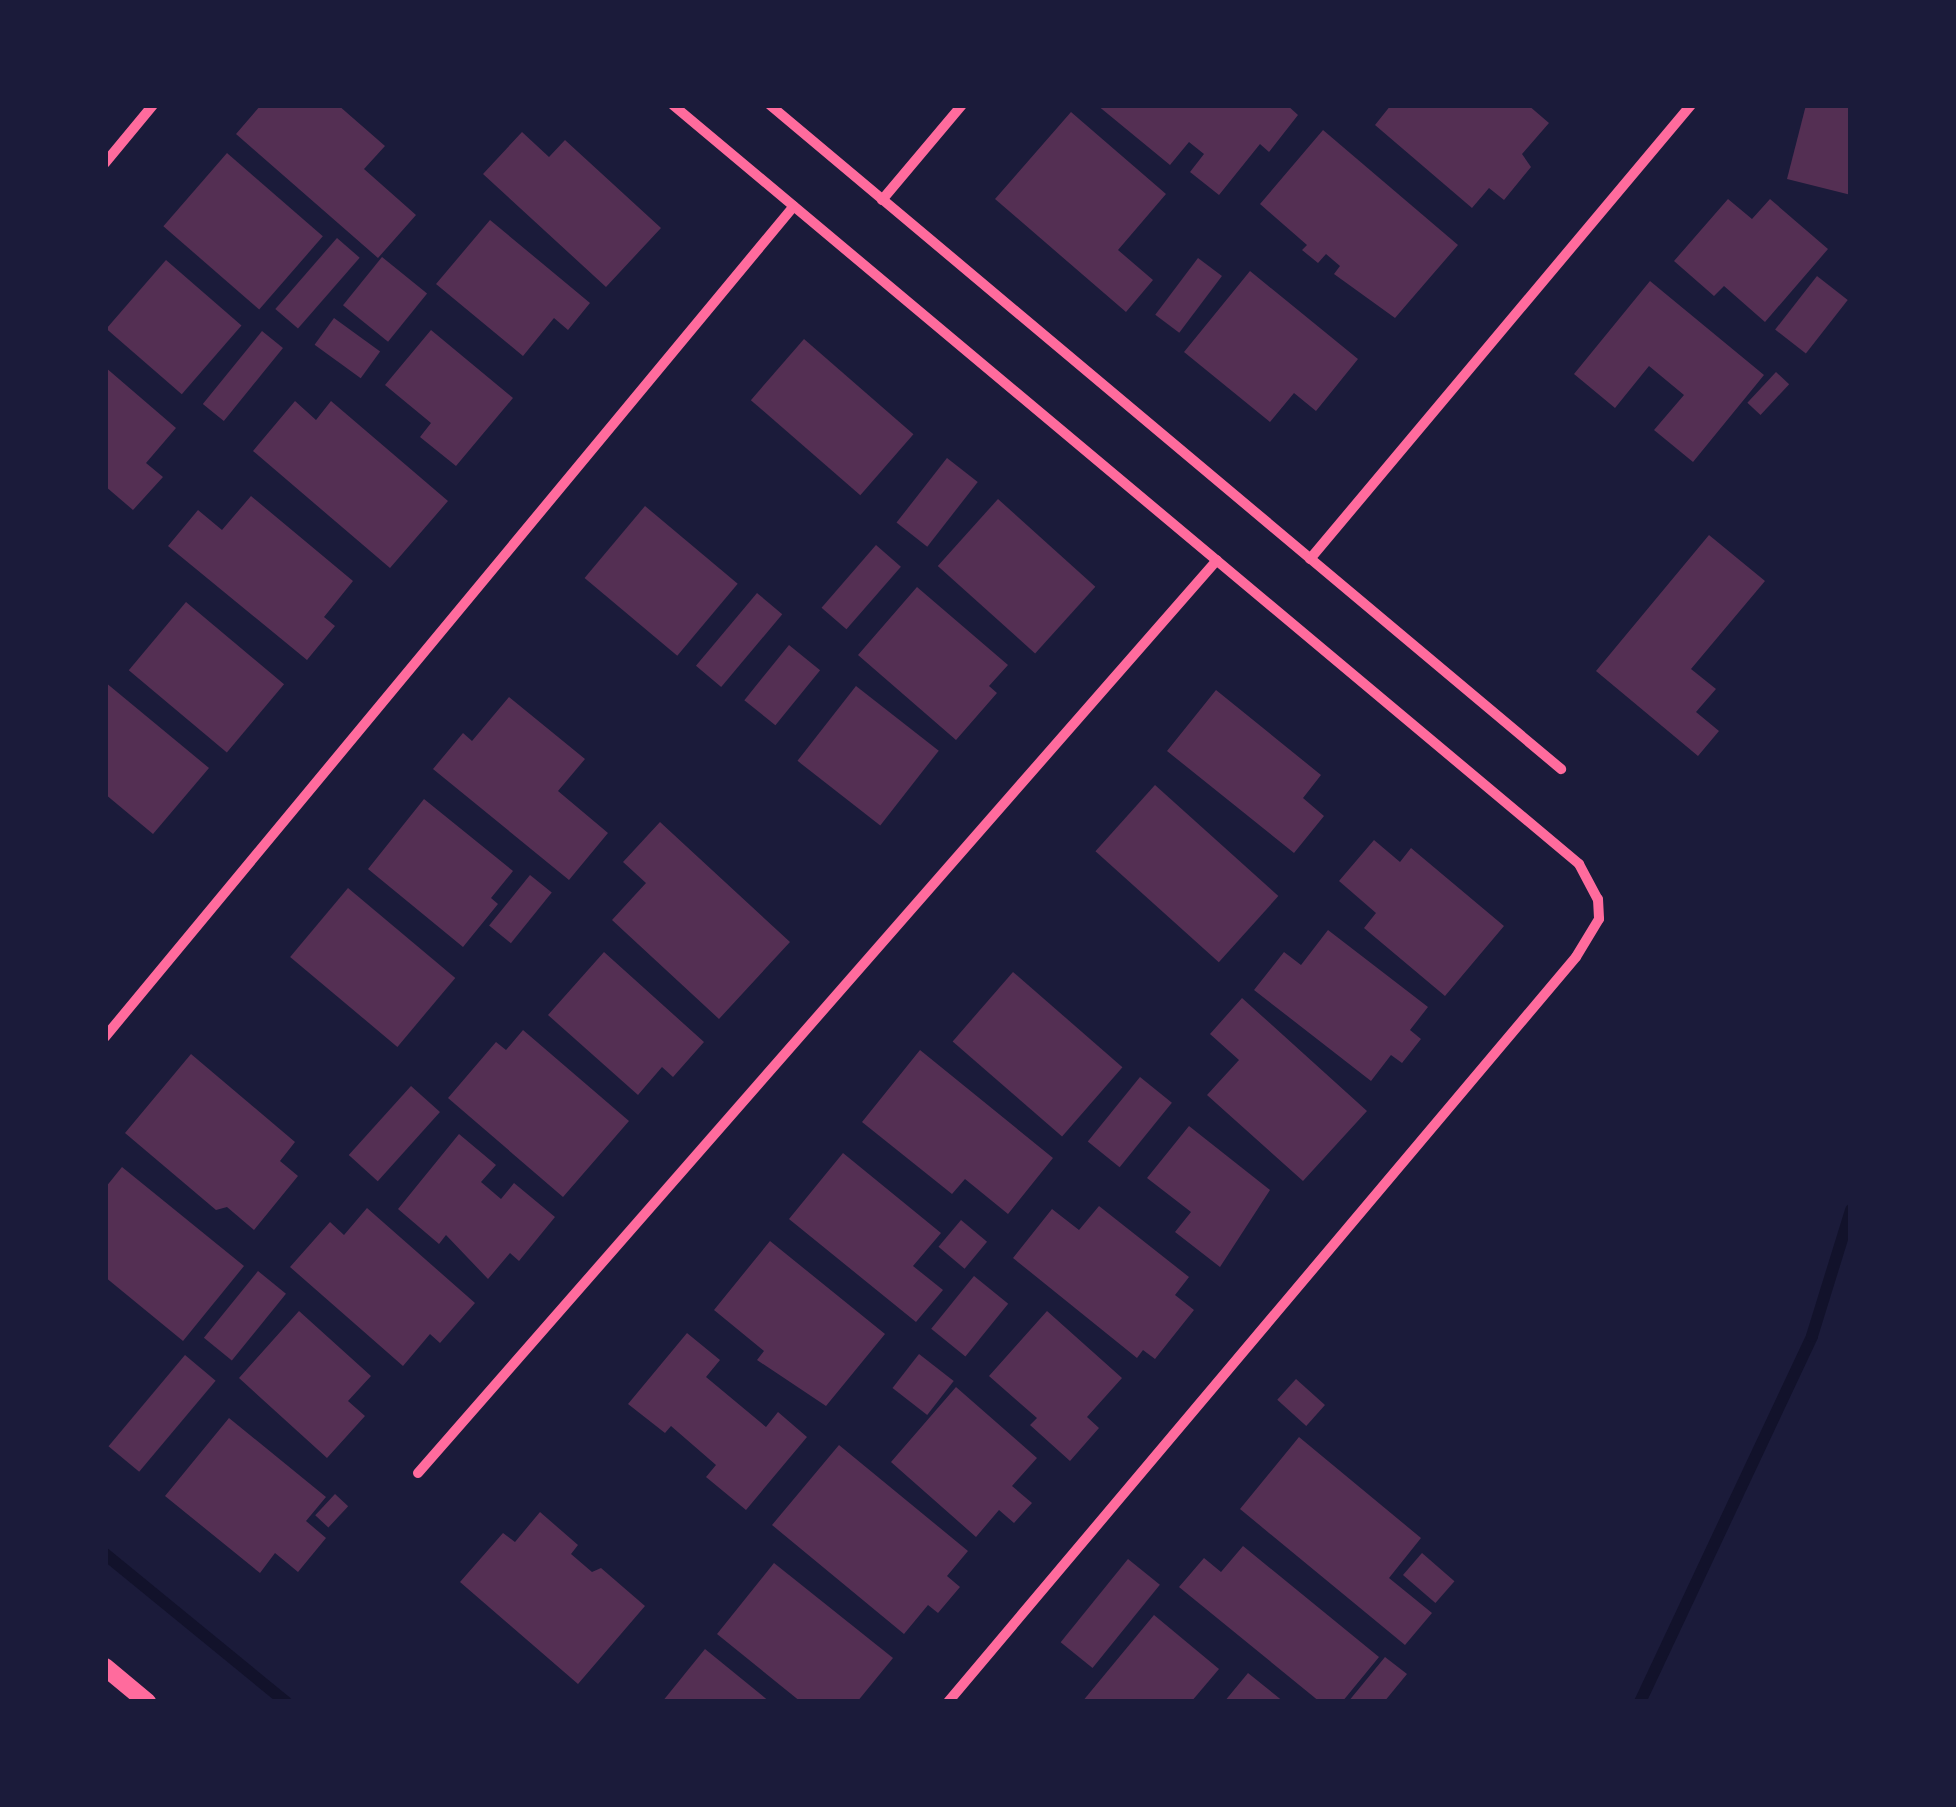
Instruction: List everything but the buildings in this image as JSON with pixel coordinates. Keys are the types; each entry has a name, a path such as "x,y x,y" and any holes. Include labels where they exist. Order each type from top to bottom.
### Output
{"street":[{"path":"105,163 153,105"},
{"path":"673,105 1579,864 1593,881 1598,919 1576,958 948,1702"},
{"path":"770,105 1562,770"},
{"path":"882,200 962,105"},
{"path":"1310,559 1691,105"},
{"path":"105,1037 794,206"},
{"path":"418,1473 1217,560"},
{"path":"105,1667 147,1702"}],"waterway":[{"path":"1640,1702 1812,1336 1851,1210"},
{"path":"105,1554 286,1702"}]}
